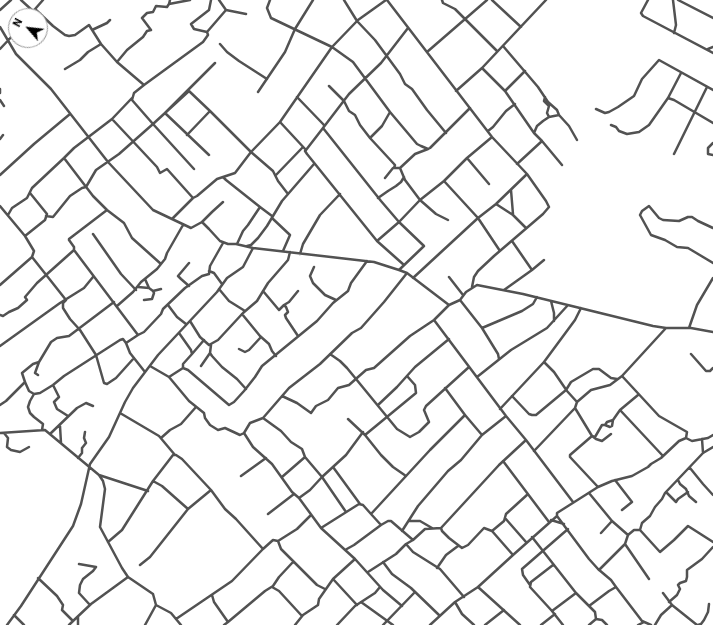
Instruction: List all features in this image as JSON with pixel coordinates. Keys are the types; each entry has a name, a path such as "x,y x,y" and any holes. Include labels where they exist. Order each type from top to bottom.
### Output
{"street":[{"path":"0,10 11,0"},
{"path":"21,0 31,8"},
{"path":"36,8 43,0"},
{"path":"169,4 170,0"},
{"path":"117,62 127,50 151,30 142,18 147,13 153,12 156,6 167,7 169,4 190,0"},
{"path":"207,32 194,29 190,24 209,10 211,0"},
{"path":"219,0 226,10 246,14"},
{"path":"270,0 267,8 271,18 332,47 353,62 390,112 418,144 428,149"},
{"path":"258,92 285,52 295,30 313,0"},
{"path":"344,0 357,21 375,40 400,74 405,84 412,89 446,133"},
{"path":"442,0 443,3 455,9 464,20 497,51"},
{"path":"426,52 487,0"},
{"path":"492,0 521,27"},
{"path":"456,91 482,68 546,0"},
{"path":"648,0 641,14 713,53"},
{"path":"673,0 676,25 674,33"},
{"path":"678,0 713,18"},
{"path":"172,219 193,198 213,182 235,173 251,152 280,122 332,47 357,21 388,1 492,137 527,174 549,207 478,271 474,277 472,287"},
{"path":"8,215 12,208 27,198 34,186 64,158 112,119 132,98 134,93 204,42 208,35 207,32 226,10"},
{"path":"92,30 110,20"},
{"path":"48,22 65,35 69,36 75,35 88,26 117,62 144,85"},
{"path":"0,27 8,39"},
{"path":"306,150 349,94 386,56 408,28"},
{"path":"0,49 8,41"},
{"path":"65,69 101,44"},
{"path":"220,44 227,52 239,61 267,79"},
{"path":"503,46 557,110 577,140"},
{"path":"708,50 713,46"},
{"path":"13,48 16,54 38,74 108,162 153,210 191,228 202,222 223,202"},
{"path":"596,109 605,113 609,112 618,108 634,96 642,80 658,60 713,90"},
{"path":"165,113 215,63"},
{"path":"482,68 505,91 534,133 562,165"},
{"path":"505,91 525,71"},
{"path":"611,125 626,134 639,132 649,125 668,98 681,73"},
{"path":"329,86 344,101 349,111 355,115 360,125 370,138 395,165 394,168"},
{"path":"674,154 707,88"},
{"path":"46,216 53,217 70,196 86,187 96,170 134,141 189,91 251,152 269,167 288,194"},
{"path":"297,97 324,125 323,128 378,198 424,246 399,270"},
{"path":"545,97 544,101 549,106 547,113 549,117"},
{"path":"132,98 133,102 194,169"},
{"path":"668,98 713,123"},
{"path":"0,100 4,106"},
{"path":"488,131 506,111 515,104"},
{"path":"385,178 394,168 400,168 415,154 428,149 470,108"},
{"path":"187,135 210,111"},
{"path":"370,138 382,126 390,112"},
{"path":"165,113 209,155"},
{"path":"0,175 70,114"},
{"path":"534,133 537,126 549,117 559,115"},
{"path":"112,119 134,141 157,167 160,173 168,169 193,198"},
{"path":"280,122 306,150 305,151 314,164 377,241 404,265"},
{"path":"0,138 3,135"},
{"path":"377,241 400,222 420,200 444,181 467,158 492,137"},
{"path":"517,164 542,141"},
{"path":"713,144 708,148 708,154 713,155"},
{"path":"276,176 303,147"},
{"path":"64,158 106,210 124,223 132,238 161,264"},
{"path":"467,158 489,184"},
{"path":"246,246 251,245 258,238 288,194 314,164"},
{"path":"400,168 404,177 420,200 436,214 448,220"},
{"path":"414,278 527,174"},
{"path":"223,177 272,217 290,235 283,251"},
{"path":"378,198 402,182 404,177"},
{"path":"444,181 478,218 500,252"},
{"path":"511,190 513,215"},
{"path":"25,236 45,220 46,216 46,212 30,193"},
{"path":"300,254 303,244 320,215 340,194"},
{"path":"496,204 513,215 526,228"},
{"path":"0,206 25,236 33,248 34,253 32,257 0,285"},
{"path":"713,228 692,217 679,221 663,220 659,218 650,206 642,211 640,215 651,235 665,240 677,247 688,248 713,263"},
{"path":"237,244 243,231 260,207"},
{"path":"3,209 12,208"},
{"path":"106,210 69,240 74,247 74,250 93,277 114,302 138,335"},
{"path":"202,222 220,242 223,243 300,254 374,262 399,270 407,273 449,305"},
{"path":"117,306 161,264 183,225"},
{"path":"93,234 121,274 137,288 149,288"},
{"path":"7,625 73,526 81,504 89,467 109,437 133,388 178,333 219,289 227,278 243,267 258,238"},
{"path":"512,241 532,270"},
{"path":"126,343 144,332 168,305 189,286 202,276 209,274 212,262 223,243"},
{"path":"0,315 3,316 18,308 27,300 25,297 46,275 74,250"},
{"path":"201,366 210,353 211,345 225,334 242,314 257,301 288,260 290,252"},
{"path":"32,257 66,300"},
{"path":"504,290 544,260"},
{"path":"183,368 188,370 229,405 234,402 246,389 262,366 317,321 336,300 348,292 351,283 367,261"},
{"path":"189,263 178,276 189,286"},
{"path":"314,267 310,276 314,283 325,295 336,300"},
{"path":"209,271 214,273 222,284"},
{"path":"150,366 169,377 189,401 204,413 205,418 210,425 218,430 225,428 240,435 244,433 250,423 263,418 282,396 352,333 360,328 384,302 407,273"},
{"path":"0,346 60,303 84,288 93,277"},
{"path":"449,277 463,296"},
{"path":"689,328 697,305 713,278"},
{"path":"145,279 149,288 153,291"},
{"path":"282,396 311,413 316,406 328,400 338,388 349,385 366,370 374,368 410,336 434,320 449,305 460,300 472,287 481,285 666,328 689,328 713,332"},
{"path":"153,291 161,289"},
{"path":"219,289 229,301 246,311"},
{"path":"264,290 279,310 289,302 298,291"},
{"path":"144,300 152,299 154,293 153,291"},
{"path":"482,328 522,311 533,304 537,297"},
{"path":"66,300 63,303 63,308 70,319 79,328 96,355 104,383 107,384 120,374 134,358"},
{"path":"460,300 482,328 498,354 499,359"},
{"path":"551,301 554,321"},
{"path":"38,375 35,373 39,362 51,342 57,338 69,336 114,302"},
{"path":"168,305 177,317 186,324"},
{"path":"284,305 288,312 285,315 286,318 298,336"},
{"path":"477,377 499,359 547,328 568,305"},
{"path":"500,409 544,362 576,320 581,308"},
{"path":"242,314 261,337 269,344 276,356"},
{"path":"434,320 500,409 574,502"},
{"path":"190,321 200,337 211,345"},
{"path":"534,451 575,408 576,402 591,390 610,385 622,376 666,328"},
{"path":"178,333 191,350 192,354"},
{"path":"239,349 245,352 249,350 261,337"},
{"path":"378,405 390,395 415,367 449,339"},
{"path":"39,362 33,364 22,373 29,391 34,394 40,393 53,385 64,376 120,340 123,340 126,343 130,353 145,372"},
{"path":"169,377 183,368 183,364 204,340"},
{"path":"210,353 222,367 237,379 246,389"},
{"path":"330,354 340,361 356,378 399,430 410,437 416,435 429,422 424,410 426,406 469,367"},
{"path":"691,354 706,371 710,371 713,368"},
{"path":"544,362 554,372 576,402"},
{"path":"512,396 532,415 536,415 566,390 571,382 593,369 599,369 611,378 618,378"},
{"path":"298,498 310,490 346,455 364,434 416,393 415,385 407,376"},
{"path":"622,376 659,416 687,432 686,438"},
{"path":"0,405 25,382"},
{"path":"53,385 59,397 54,402 57,409 69,416"},
{"path":"445,388 482,435"},
{"path":"34,394 28,406 34,417 43,424 42,430"},
{"path":"605,425 610,427 620,410 638,394"},
{"path":"50,434 77,408 86,403 93,406"},
{"path":"161,438 170,430 182,424 196,406"},
{"path":"575,408 592,436 596,439 602,441 611,434"},
{"path":"620,410 663,456"},
{"path":"120,413 159,436 175,455 182,459 211,490 225,509 263,549"},
{"path":"371,514 430,450 465,415"},
{"path":"402,531 418,506 448,471 461,460 482,435 506,416"},
{"path":"263,418 281,431 291,442 302,449 305,457 322,477 346,512"},
{"path":"348,419 364,434 393,467 406,476"},
{"path":"598,486 570,455 592,436 595,437 602,425 605,425 607,422 613,420"},
{"path":"60,425 61,443"},
{"path":"0,433 42,430 50,434 99,475 103,481 105,489 100,527 128,577 153,594 156,605 145,625"},
{"path":"78,458 86,443 84,438 85,432"},
{"path":"4,433 8,438 7,447 12,450 20,452 28,447"},
{"path":"244,433 253,447 266,458 282,477 321,528 368,572 380,587 402,606"},
{"path":"431,625 455,602 478,586 557,516 558,512 598,486 632,476 663,456 679,441 686,438 692,441 712,436 713,440"},
{"path":"702,439 703,453"},
{"path":"368,572 396,554 424,529 441,528 502,461 526,440"},
{"path":"640,530 642,523 650,516 654,507 666,492 703,453 713,447"},
{"path":"108,542 122,530 154,481 175,455"},
{"path":"282,477 305,457"},
{"path":"241,476 266,458"},
{"path":"502,461 550,521 565,525"},
{"path":"333,467 361,504 381,525"},
{"path":"690,468 702,484 713,495"},
{"path":"99,475 148,491"},
{"path":"615,480 632,502 622,510"},
{"path":"678,480 688,492 689,496 696,502"},
{"path":"154,481 162,486 188,509"},
{"path":"140,565 150,557 188,509 211,490"},
{"path":"666,492 676,502 688,492"},
{"path":"589,493 612,521 628,535"},
{"path":"268,514 294,494"},
{"path":"492,531 504,521 506,514 528,494"},
{"path":"321,528 361,504"},
{"path":"176,619 232,581 273,540 278,541 297,529 311,515"},
{"path":"557,516 589,559 611,580 630,607 644,622 651,625"},
{"path":"505,518 526,542"},
{"path":"345,550 389,520 413,540"},
{"path":"409,521 420,521 432,528"},
{"path":"601,533 612,521"},
{"path":"599,570 626,544 628,535 634,530 640,530 660,552 688,526 713,542"},
{"path":"441,528 442,531 462,548 468,545 484,528 492,531 513,555"},
{"path":"563,625 530,587 530,584 523,575 522,569 568,529"},
{"path":"532,538 576,593 595,612 596,619"},
{"path":"278,541 281,549 293,562 317,585 325,589"},
{"path":"406,544 413,552 446,574 464,597"},
{"path":"626,544 649,579"},
{"path":"437,568 446,555 458,546"},
{"path":"669,602 677,595 680,589 678,585 686,581 688,577 688,570 702,559 713,547"},
{"path":"295,625 302,616 318,605 319,599 325,589 354,559"},
{"path":"224,625 265,591 272,587 293,562"},
{"path":"383,562 392,574 416,592 440,616"},
{"path":"79,564 96,567 93,572 83,579 80,585 79,593 90,605"},
{"path":"530,584 553,565"},
{"path":"69,625 90,605 128,577"},
{"path":"38,578 57,596 63,605 62,610 73,621"},
{"path":"333,579 357,605"},
{"path":"478,586 520,625"},
{"path":"272,587 279,591 302,616"},
{"path":"337,625 357,605 375,593 380,587"},
{"path":"589,606 616,587"},
{"path":"383,625 416,592"},
{"path":"552,611 576,593"},
{"path":"663,593 672,605 698,625 704,620 708,612 709,604"},
{"path":"212,595 214,602 228,622"},
{"path":"361,602 393,625"},
{"path":"455,602 462,614 474,625"},
{"path":"156,605 171,613 181,625"},
{"path":"655,625 661,615 672,605"},
{"path":"485,625 504,610"},
{"path":"541,625 555,614"},
{"path":"14,615 24,625"},
{"path":"78,616 78,625"},
{"path":"589,625 596,619"},
{"path":"596,619 602,620 607,625"},
{"path":"638,625 644,622"}]}
